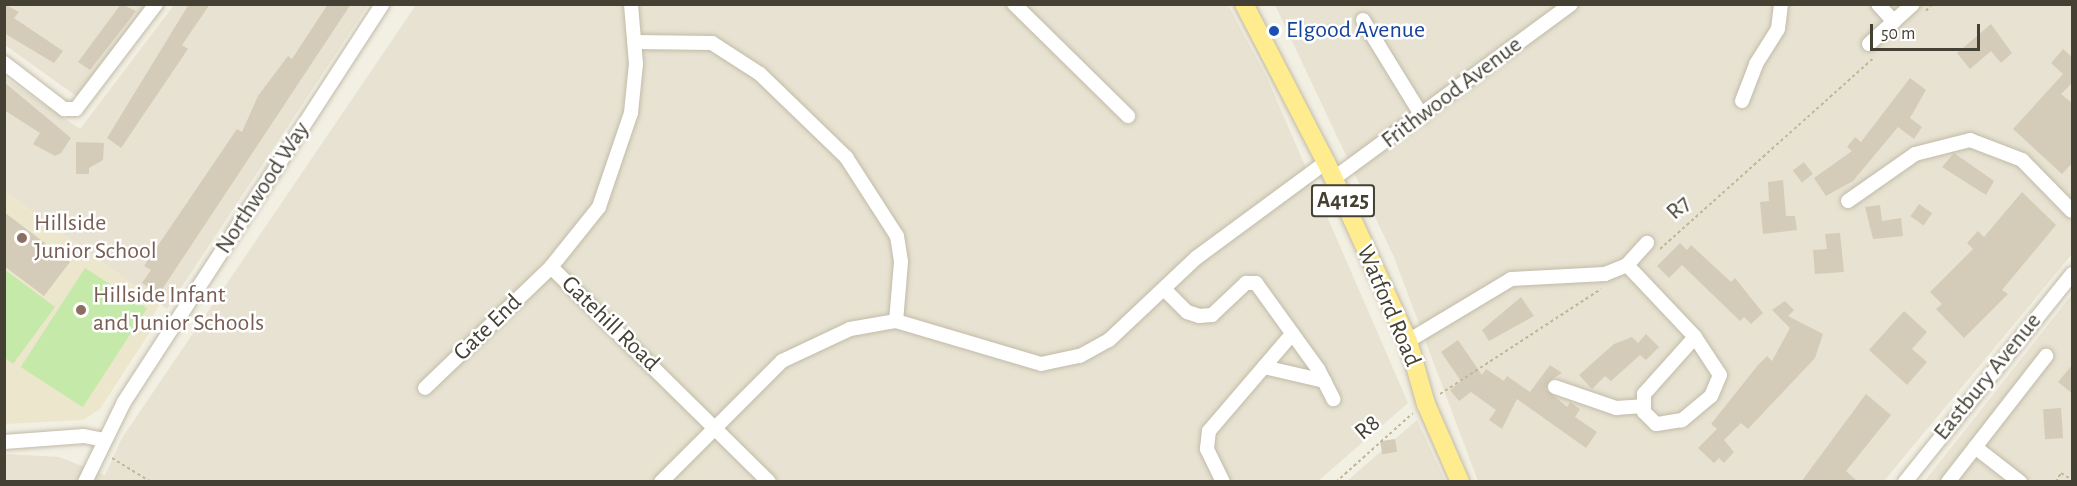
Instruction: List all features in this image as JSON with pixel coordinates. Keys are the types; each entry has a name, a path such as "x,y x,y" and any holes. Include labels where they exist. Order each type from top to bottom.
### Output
{"main road":[{"name":"Watford Road","path":"1244,4 1326,162 1408,341 1426,404 1460,482"}],"street":[{"path":"4,63 64,109 76,109 156,4"},
{"name":"Northwood Way","path":"85,482 101,446 382,4"},
{"name":"Gatehill Road","path":"631,4 635,42 632,105 618,161 599,207 551,267 769,482"},
{"path":"1014,4 1128,116"},
{"name":"Frithwood Avenue","path":"1333,179 1422,116 1571,4"},
{"path":"1742,101 1756,64 1778,29 1781,4"},
{"path":"1878,4 1894,22"},
{"path":"1869,44 1894,22 1919,8"},
{"path":"1363,20 1422,116"},
{"path":"635,42 712,44 760,74 846,157 897,236 901,262 896,321"},
{"path":"1848,201 1915,153 1970,140 2022,160 2073,211"},
{"path":"661,482 782,361 807,347 849,329 896,321 1009,357 1061,362 1109,340 1165,290 1196,258 1326,162"},
{"path":"1408,341 1511,279 1565,280 1627,265 1651,248"},
{"path":"1627,265 1695,338 1718,368 1711,396 1669,425 1652,422 1642,406"},
{"name":"Gate End","path":"425,388 551,267"},
{"name":"Eastbury Avenue","path":"1905,482 2073,274"},
{"path":"1165,290 1199,316 1212,315 1246,283 1256,283 1324,381 1333,399"},
{"path":"1223,482 1207,449 1209,431 1292,334"},
{"path":"1642,406 1648,388 1695,338"},
{"path":"1948,482 2046,356"},
{"path":"1264,367 1324,381"},
{"path":"1555,387 1616,408 1642,406"},
{"path":"4,442 84,436 101,446"},
{"path":"1974,447 2020,482"}],"path":[{"path":"1919,8 1932,4"},
{"name":"R7","path":"1651,248 1882,50"},
{"path":"1426,404 1603,288"},
{"name":"R8","path":"1336,482 1426,404"},
{"path":"101,446 151,482"},
{"path":"2056,482 2061,473 2073,480"}],"shaded area":[{"path":"5,5 150,5 79,98 5,45"},
{"path":"174,5 368,5 167,309 5,192 4,77 80,129"},
{"path":"416,5 1228,5 1267,78 1408,403 1318,481 5,482 5,454 59,457 105,475 122,438"},
{"path":"1275,5 2072,5 2072,254 1884,481 1478,481 1394,257"},
{"name":"Hillside Infant and Junior Schools","path":"5,192 160,304 149,322 150,332 100,409 83,420 5,424"},
{"path":"2072,294 2072,481 1924,482 2044,330"},
{"path":"1417,420 1445,481 1346,482"}],"green space":[{"path":"85,268 147,308 83,407 21,367"},
{"path":"4,269 55,307 13,364 5,358"}],"building":[{"path":"4,4 19,12 14,18 63,51 54,63 4,33"},
{"path":"121,4 136,11 90,70 78,62"},
{"path":"189,4 210,4 182,45 188,49 121,148 107,138"},
{"path":"328,4 351,4 159,294 142,283 151,270 144,266 237,129 242,132 258,96 288,56 292,59"},
{"path":"1991,24 2012,53 2001,63 1991,51 1970,69 1957,53"},
{"path":"2063,49 2073,58 2073,82 2061,94 2073,104 2073,162 2062,174 2013,129 2063,74 2051,63"},
{"path":"1910,78 1926,90 1910,118 1922,127 1914,139 1898,127 1853,181 1826,196 1814,178 1852,151 1847,147 1855,137 1861,142"},
{"path":"4,82 71,138 61,153 55,156 33,144 40,133 4,110"},
{"path":"76,142 104,143 103,160 89,168 89,174 76,174"},
{"path":"1954,153 1994,181 1986,195 1942,167"},
{"path":"1804,162 1813,174 1802,182 1793,170"},
{"path":"1783,180 1786,216 1795,216 1797,230 1763,234 1760,202 1769,201 1768,182"},
{"path":"2022,192 2056,225 2002,290 2008,294 1964,338 1936,309 1942,304 1930,292 1973,249 1967,243 1978,231 1984,237"},
{"path":"1919,204 1932,213 1924,225 1910,216"},
{"path":"1880,205 1882,221 1901,218 1903,236 1873,239 1865,207"},
{"name":"Hillside Junior School","path":"4,212 70,262 44,296 4,266"},
{"path":"1840,233 1844,272 1815,274 1813,250 1827,249 1825,234"},
{"path":"1680,243 1687,250 1691,245 1731,282 1735,278 1763,313 1751,324 1744,317 1740,321 1682,265 1669,278 1657,266"},
{"path":"1521,297 1534,316 1489,341 1482,330"},
{"path":"1785,301 1794,310 1788,316 1823,334 1815,358 1748,429 1741,423 1724,440 1734,452 1724,463 1719,458 1714,463 1698,448 1717,429 1711,424 1758,365 1767,356 1772,361 1790,328 1772,310"},
{"path":"1904,311 1927,332 1912,349 1927,362 1907,385 1869,350"},
{"path":"1646,334 1659,347 1646,360 1640,355 1611,381 1605,376 1592,389 1579,375 1614,344 1632,337 1638,343"},
{"path":"1458,340 1482,375 1486,369 1504,381 1507,376 1530,392 1550,365 1562,373 1549,381 1546,389 1567,407 1570,402 1580,409 1575,417 1597,432 1586,448 1517,399 1502,429 1489,420 1496,410 1471,392 1459,401 1450,390 1461,381 1441,352"},
{"path":"2073,364 2073,394 2058,382"},
{"path":"1866,394 1891,415 1846,471 1858,482 1801,482"},
{"path":"2061,408 2063,438 2045,439 2043,409"},
{"path":"1395,439 1397,452 1382,454 1380,441"}],"place":[{"name":"Elgood Avenue","path":"1274,31"},
{"name":"Hillside Junior School","path":"22,238"},
{"name":"Hillside Infant and Junior Schools","path":"81,310"}]}
